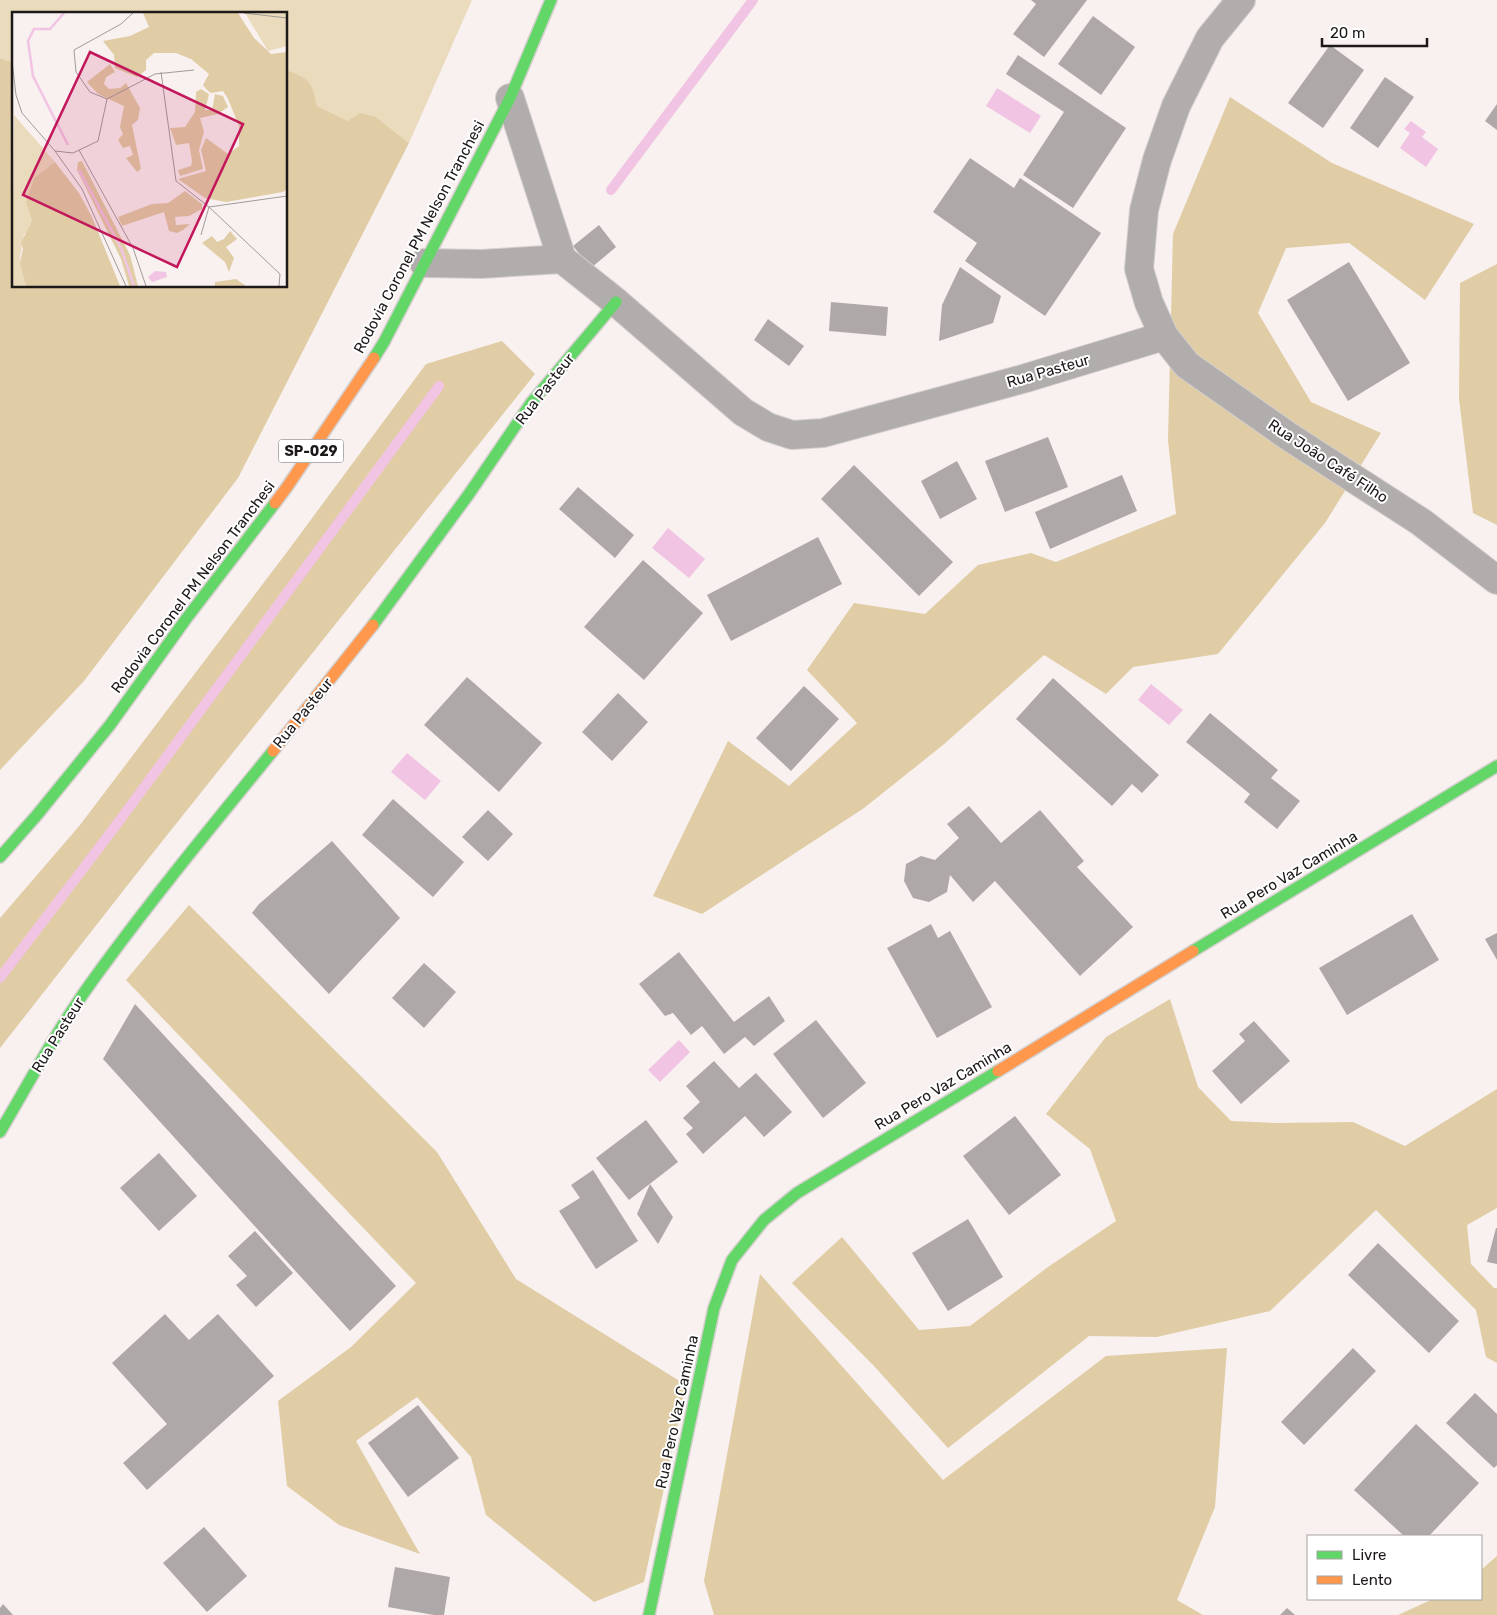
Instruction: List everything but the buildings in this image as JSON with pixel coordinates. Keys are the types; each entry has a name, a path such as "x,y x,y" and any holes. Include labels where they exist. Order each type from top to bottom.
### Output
{"main road":[{"name":"Rodovia Coronel PM Nelson Tranchesi","path":"0,857 37,815 110,725 186,619 287,487 384,342 510,98 551,0"},
{"name":"Rua Pasteur","path":"0,1132 92,981 160,891 360,643 531,403 616,302"},
{"name":"Rua Pero Vaz Caminha","path":"650,1615 714,1308 732,1260 764,1220 797,1193 1497,766"}],"street":[{"path":"1164,336 1149,303 1139,269 1144,210 1156,160 1176,106 1210,38 1241,0"},
{"path":"424,263 482,264 562,259 510,98"},
{"name":"Rua Pasteur","path":"562,259 616,302 743,412 768,427 792,435 823,433 1026,378 1164,336"},
{"name":"Rua João Café Filho","path":"1164,336 1188,365 1288,436 1421,522 1497,580"}],"shaded area":[{"path":"0,0 472,0 409,143 376,117 348,121 317,106 314,91 308,82 288,71 288,12 12,12 12,60 0,58"},
{"path":"0,58 12,60 12,288 288,288 288,71 309,82 314,91 317,106 348,121 360,113 376,117 409,143 238,478 84,681 0,770"},
{"path":"997,88 1041,116 1030,133 986,106"},
{"path":"1230,97 1332,163 1474,224 1425,300 1349,243 1286,248 1258,313 1311,402 1381,433 1325,523 1218,654 1133,667 1106,694 1044,655 943,745 864,808 702,914 653,896 728,741 789,786 857,723 807,670 854,603 925,614 978,565 1031,553 1056,562 1176,514 1168,440 1173,234"},
{"path":"1411,121 1426,132 1422,137 1438,149 1426,167 1400,148 1410,133 1404,129"},
{"path":"1497,264 1497,525 1473,513 1459,399 1460,283"},
{"path":"502,341 535,374 152,854 0,1048 0,918 80,825 287,552 426,364"},
{"path":"668,528 705,559 689,578 652,548"},
{"path":"1151,684 1183,710 1169,725 1138,700"},
{"path":"407,753 441,781 425,800 391,772"},
{"path":"189,905 437,1152 516,1279 686,1385 644,1582 594,1602 486,1515 471,1457 417,1397 356,1441 420,1554 339,1525 287,1486 278,1401 351,1347 416,1283 126,980"},
{"path":"1170,999 1198,1087 1231,1121 1278,1123 1353,1122 1405,1146 1497,1089 1497,1208 1467,1225 1471,1264 1494,1288 1497,1288 1497,1363 1486,1357 1476,1310 1376,1210 1270,1311 1157,1337 1089,1336 948,1448 874,1366 792,1283 842,1237 919,1330 970,1326 1048,1267 1116,1221 1090,1149 1046,1114 1106,1037"},
{"path":"679,1040 690,1052 660,1082 648,1070"},
{"path":"760,1274 943,1480 1106,1356 1227,1348 1215,1507 1177,1600 1203,1615 714,1615 704,1581"},
{"path":"1497,1556 1497,1615 1398,1615 1431,1600 1482,1600 1482,1569"}],"waterway":[{"path":"611,190 753,0"},
{"path":"0,978 120,820 439,386"}],"traffic: fast":[{"path":"374,358 510,98 551,0"},
{"path":"373,625 469,494 531,403 616,302"},
{"path":"0,857 37,815 110,725 186,619 275,503"},
{"path":"0,1132 80,998 159,893 273,751"},
{"path":"1193,951 1497,766"},
{"path":"649,1615 714,1308 732,1260 764,1220 797,1193 998,1071"}],"traffic: slow":[{"path":"275,503 374,358"},
{"path":"273,751 373,625"},
{"path":"998,1071 1193,951"}]}
